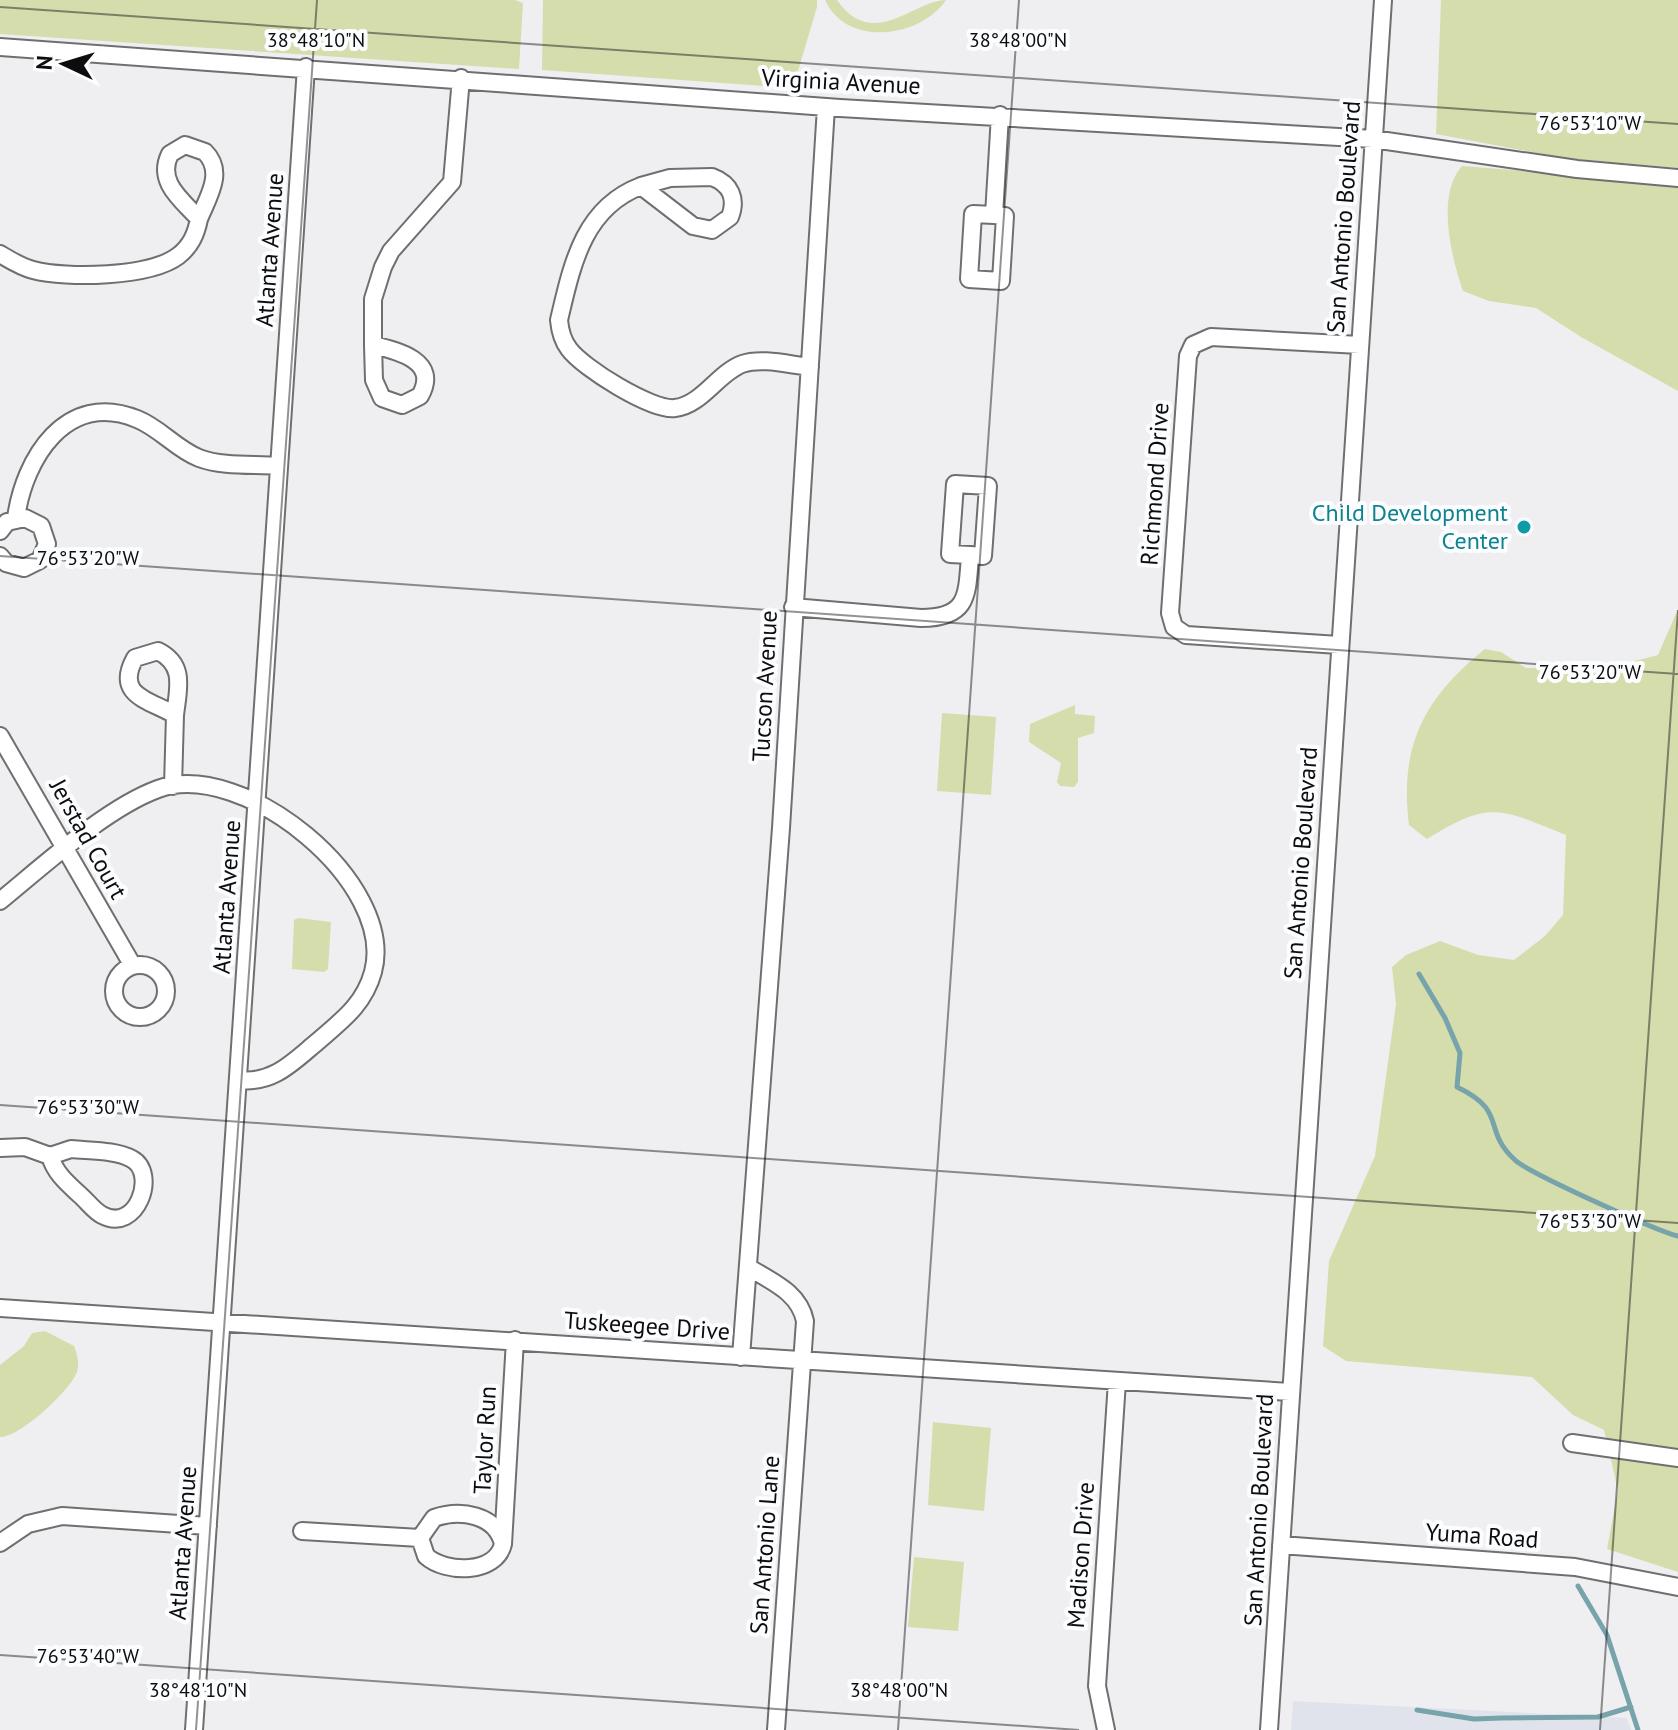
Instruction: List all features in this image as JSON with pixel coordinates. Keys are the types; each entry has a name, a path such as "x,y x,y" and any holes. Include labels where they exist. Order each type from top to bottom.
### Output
{"street":[{"name":"San Antonio Boulevard","path":"1269,1730 1383,0"},
{"name":"Virginia Avenue","path":"0,47 461,78 826,107 1373,139 1577,169 1678,178"},
{"name":"Atlanta Avenue","path":"194,1730 306,67"},
{"path":"373,345 373,299 383,267 391,251 452,182 461,78"},
{"name":"Tucson Avenue","path":"741,1357 780,842 826,107"},
{"path":"994,215 1000,115"},
{"path":"641,186 698,229 717,228 733,210 728,187 712,177 670,178 641,186 611,201 596,215 583,237 559,320 560,334 569,349 639,397 663,408 678,408 690,403 745,363 810,367"},
{"path":"0,254 28,269 46,273 145,269 169,262 183,252 194,236 199,219"},
{"name":"Richmond Drive","path":"1339,645 1186,635 1172,624 1171,598 1188,356 1193,345 1211,337 1360,345"},
{"path":"0,531 16,518 23,481 41,446 66,425 93,414 139,419 192,455 207,460 278,466"},
{"path":"955,484 988,486 983,556 970,555 950,554 955,484"},
{"path":"0,556 14,567 24,568 33,566 46,553 46,534 41,526 34,520 16,518"},
{"path":"793,607 921,618 948,616 959,608 966,595 970,555"},
{"path":"173,786 175,715"},
{"name":"Jerstad Court","path":"0,736 133,966"},
{"path":"0,901 130,804 160,788 173,786 235,792 257,801 310,840 359,894 374,929 376,957 368,987 353,1012 280,1072 257,1081 239,1080"},
{"path":"0,1148 25,1147 50,1156 71,1149 133,1159 143,1172 139,1203 134,1212 121,1218 101,1215 57,1173 50,1156"},
{"path":"748,1267 793,1295 801,1305 805,1321 801,1362"},
{"name":"Tuskeegee Drive","path":"0,1308 1290,1392"},
{"name":"Taylor Run","path":"503,1544 515,1340"},
{"name":"San Antonio Lane","path":"776,1730 801,1362"},
{"name":"Madison Drive","path":"1106,1730 1097,1686 1117,1381"},
{"path":"1572,1443 1678,1458"},
{"name":"Taylor Run","path":"420,1538 428,1522 442,1515 453,1515 494,1522 503,1544"},
{"path":"0,1543 28,1524 62,1516 208,1526"},
{"path":"302,1531 420,1538 423,1550 433,1562 474,1567 492,1563 503,1544"},
{"name":"Yuma Road","path":"1281,1545 1575,1567 1678,1587"}],"shaded area":[{"path":"1293,1701 1627,1718 1631,1730 1291,1730"}],"green space":[{"path":"0,0 515,0 523,3 519,69 0,34"},
{"path":"543,0 817,0 817,7 793,88 542,70"},
{"path":"825,0 837,0 851,15 865,22 879,23 946,0 919,23 884,32 850,26 835,15"},
{"path":"1441,0 1678,0 1678,168 1564,158 1436,134"},
{"path":"1462,166 1678,183 1678,391 1536,308 1489,301 1463,291 1448,226 1450,193 1454,178"},
{"path":"1678,609 1678,1572 1607,1549 1618,1490 1604,1430 1573,1415 1532,1377 1346,1361 1323,1346 1329,1261 1375,1156 1396,1004 1392,967 1406,955 1440,941 1478,955 1514,960 1545,936 1563,915 1566,835 1525,819 1495,812 1466,818 1427,839 1409,825 1408,771 1420,726 1446,686 1485,649 1501,652 1526,668 1611,667 1658,655"},
{"path":"1075,705 1075,714 1095,716 1094,733 1078,738 1078,782 1074,787 1060,786 1057,782 1061,763 1029,742 1030,724"},
{"path":"942,713 996,717 991,795 937,791"},
{"path":"294,920 331,922 328,969 324,972 292,969"},
{"path":"45,1331 74,1346 77,1372 65,1390 43,1412 19,1430 0,1437 0,1365 24,1346 32,1333"},
{"path":"933,1422 991,1428 984,1511 928,1505"},
{"path":"914,1557 964,1562 958,1631 908,1627"}],"waterway":[{"path":"1419,974 1445,1018 1460,1053 1457,1087 1483,1105 1499,1139 1515,1160 1594,1201 1678,1236"},
{"path":"1578,1586 1607,1635 1638,1730"},
{"path":"1417,1710 1474,1719 1598,1717 1631,1707"}],"place":[{"name":"Child Development Center","path":"1524,527"}]}
